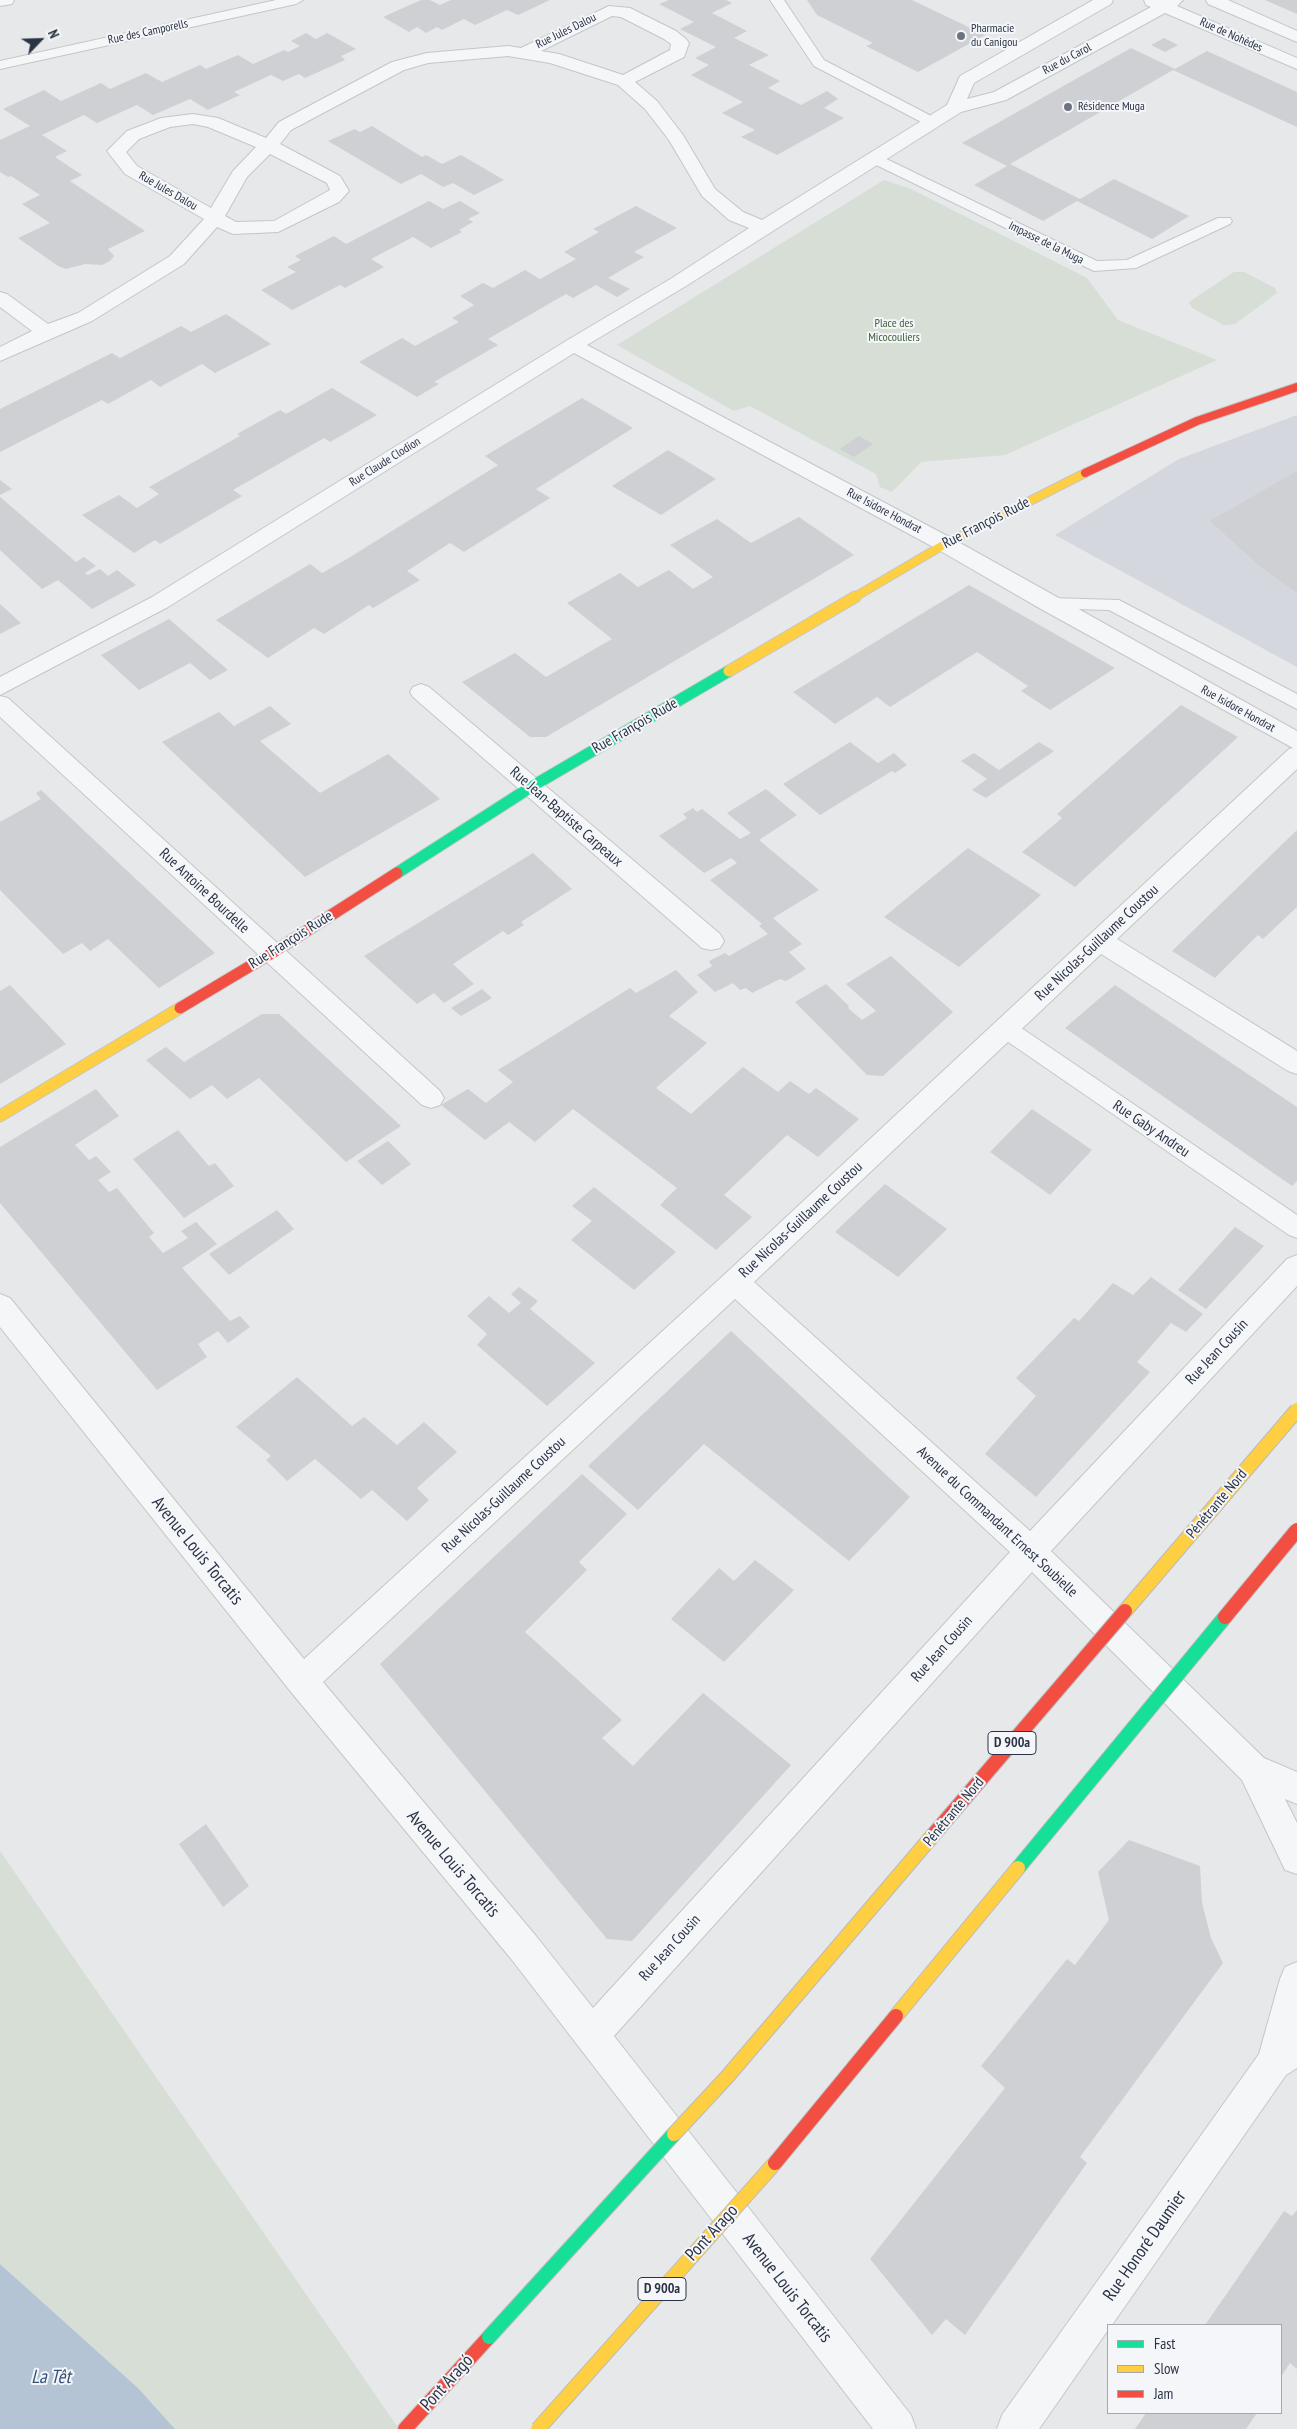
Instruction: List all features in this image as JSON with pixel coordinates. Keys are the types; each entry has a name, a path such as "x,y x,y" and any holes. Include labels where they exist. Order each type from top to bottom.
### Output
{"main road":[{"name":"Rue François Rude","path":"0,1116 272,953 531,787 945,544 1120,455 1197,422 1297,387"},
{"name":"Pénétrante Nord","path":"488,2337 728,2077 1297,1410"},
{"name":"Pont Arago","path":"538,2429 786,2150 1297,1530"},
{"name":"Pont Aragó","path":"405,2429 488,2337"}],"street":[{"path":"0,1 6,0"},
{"path":"954,108 966,80 1105,0"},
{"name":"Rue de Nohèdes","path":"1214,0 1297,37"},
{"name":"Rue du Carol","path":"763,227 954,108 1000,96 1163,2"},
{"name":"Rue de Nohèdes","path":"1163,2 1297,64"},
{"name":"Rue Jules Dalou","path":"522,52 593,16 609,11 624,12 670,35 680,43 678,53 624,81"},
{"name":"Rue Jules Dalou","path":"0,355 46,332 85,317 176,260 215,218 240,175 260,152 269,146 285,126 398,66 427,58 508,51 522,52 553,58 624,81 651,105 677,139 708,192 736,216 763,227"},
{"name":"Rue Jules Dalou","path":"193,119 212,122 269,146 334,180 340,191 332,198 278,226 233,228 215,218 132,170 116,151 133,135 167,122 193,119"},
{"name":"Rue Claude Clodion","path":"0,687 160,602 573,345 679,282 763,227"},
{"path":"0,298 46,332"},
{"name":"Rue Isidore Hondrat","path":"573,345 945,544 1049,604 1297,741"},
{"name":"Rue Jean-Baptiste Carpeaux","path":"421,692 711,941"},
{"name":"Rue Antoine Bourdelle","path":"0,704 431,1098"},
{"name":"Rue Nicolas-Guillaume Coustou","path":"302,1681 1006,1029 1297,755"},
{"path":"1100,940 1297,1064"},
{"name":"Rue Jean Cousin","path":"592,2035 1031,1551 1297,1267"},
{"name":"Avenue du Commandant Ernest Soubielle","path":"734,1282 1031,1551 1253,1768 1297,1858"},
{"name":"Avenue Louis Torcatis","path":"0,1306 302,1681 524,1948 897,2429"},
{"name":"Avenue du Commandant Ernest Soubielle","path":"1253,1768 1297,1788"},
{"name":"Rue Honoré Daumier","path":"1016,2429 1285,2054 1297,1979"}],"lane":[{"name":"Rue des Camporells","path":"0,65 296,0"},
{"path":"778,0 819,63 932,122"},
{"name":"Impasse de la Muga","path":"874,158 1094,266 1130,265 1224,221"},
{"path":"1049,604 1112,604 1297,702"},
{"name":"Rue Gaby Andreu","path":"1006,1029 1297,1228"}],"shaded area":[{"path":"1297,415 1297,667 1055,535 1179,459"}],"green space":[{"name":"Place des Micocouliers","path":"884,180 911,189 1087,278 1118,320 1217,360 1005,455 921,462 892,492 880,487 876,474 750,406 734,411 617,345"},
{"path":"1234,272 1244,272 1275,288 1277,293 1235,324 1224,325 1192,308 1189,302"},
{"path":"0,1851 399,2429 175,2429 138,2388 0,2264"}],"water":[{"name":"La Têt","path":"0,2264 138,2388 175,2429 0,2429"}],"building":[{"path":"421,0 430,0 440,5 451,0 550,0 518,15 507,10 475,25 464,19 442,30 437,27 426,33 417,27 409,32 383,17"},
{"path":"669,0 726,0 732,3 712,13 747,31 734,38 769,55 749,65 780,81 768,88 801,105 827,91 838,99 824,108 844,118 777,155 741,137 755,130 722,113 743,102 691,75 709,65 695,58 716,47 680,29 694,22 659,4"},
{"path":"807,0 912,0 985,35 918,72 866,46 873,43 817,15"},
{"path":"1265,0 1297,0 1297,14"},
{"path":"306,33 316,39 327,33 356,49 341,56 345,60 305,78 299,74 283,81 271,75 234,92 240,95 208,110 190,99 153,115 137,105 97,123 84,115 42,135 67,151 55,157 82,175 70,181 145,231 108,249 114,256 110,261 102,265 85,264 66,269 58,266 18,238 50,223 22,204 40,195 11,176 8,177 0,172 0,140 30,126 3,109 44,90 61,101 101,83 110,89 146,73 162,82 200,65 206,69 238,55 253,64 284,50 288,52 300,46 291,41"},
{"path":"1164,38 1178,45 1165,52 1151,45"},
{"path":"1131,48 1175,69 1207,51 1297,92 1297,127 1173,70 1010,164 1080,199 1114,179 1189,216 1152,239 1077,201 1043,221 974,185 1007,166 962,143"},
{"path":"372,126 422,157 426,155 442,164 461,155 504,180 474,195 453,183 443,187 421,174 401,184 328,141 355,129 360,132"},
{"path":"429,201 443,209 460,201 480,213 468,219 473,222 459,230 462,232 431,248 413,237 371,259 384,267 345,288 340,285 292,310 261,290 296,272 287,267 301,260 295,256 334,236 346,244"},
{"path":"636,206 677,228 634,252 644,257 608,278 630,289 617,297 596,285 573,298 566,294 488,339 498,345 434,382 439,384 417,397 359,362 402,338 415,346 459,322 452,318 474,305 460,296 483,283 493,288 525,270 540,279 576,259 564,252 599,232 593,229"},
{"path":"226,314 271,344 215,373 202,364 160,387 151,380 108,404 102,400 0,452 0,409 112,353 120,358 181,326 191,332"},
{"path":"332,388 377,415 330,442 324,438 233,490 242,496 160,544 155,540 134,553 82,515 119,495 137,508 159,494 149,487 240,436 237,434 280,410 286,414"},
{"path":"582,398 633,428 536,489 550,498 464,552 450,543 407,571 420,580 373,608 369,605 324,634 314,628 268,658 216,620 310,564 322,573 347,559 498,465 485,456"},
{"path":"859,436 873,444 854,457 840,449"},
{"path":"668,450 716,479 661,515 612,486"},
{"path":"1297,471 1297,593 1261,567 1210,521"},
{"path":"0,480 12,489 0,495"},
{"path":"0,497 76,562 84,557 96,566 85,573 88,575 100,569 108,576 117,570 136,585 92,609 58,580 42,589 0,550"},
{"path":"799,517 854,555 546,737 530,737 462,682 515,653 546,677 612,639 567,603 620,573 638,587 669,570 693,589 713,577 670,545 717,519 751,543"},
{"path":"969,585 1115,668 1050,710 1021,691 1028,686 977,652 890,707 877,697 835,724 793,692"},
{"path":"0,604 21,623 0,634"},
{"path":"169,619 228,670 210,680 190,663 139,690 101,655"},
{"path":"1181,705 1238,737 1075,887 1022,852 1062,818 1057,814"},
{"path":"270,706 291,724 260,741 320,793 388,754 440,799 305,877 162,742 219,712 234,726"},
{"path":"850,742 878,763 894,753 907,765 895,773 892,771 820,815 783,784"},
{"path":"1039,742 1054,751 986,798 972,790 987,779 961,761 974,753 999,770"},
{"path":"766,789 797,815 759,840 819,890 773,918 802,944 789,952 806,969 786,981 780,979 752,993 746,988 740,990 733,983 715,992 697,975 712,966 709,961 725,953 729,956 768,934 759,926 762,924 710,880 737,863 731,858 704,873 659,836 687,818 683,814 693,808 697,812 702,809 740,839 751,833 727,813"},
{"path":"41,790 215,953 159,988 108,939 90,951 82,943 63,954 0,890 0,822 41,799 36,793"},
{"path":"1297,830 1297,907 1263,939 1258,935 1215,978 1172,951"},
{"path":"968,848 1041,895 959,967 884,917"},
{"path":"533,853 572,889 521,922 524,925 508,935 503,931 453,964 474,984 444,1003 434,993 417,1004 364,956"},
{"path":"891,956 953,1012 883,1076 867,1075 795,1002 826,984 862,1020 876,1011 846,984"},
{"path":"676,970 698,992 669,1016 707,1043 656,1088 691,1114 743,1067 778,1092 790,1081 809,1094 816,1088 859,1119 818,1157 787,1135 724,1195 752,1217 716,1250 660,1205 677,1188 573,1109 535,1142 509,1122 485,1140 441,1105 468,1089 486,1103 513,1082 498,1070 630,988 636,993"},
{"path":"10,985 66,1044 0,1084 0,991"},
{"path":"1115,985 1297,1107 1297,1181 1292,1186 1065,1028"},
{"path":"482,989 492,998 461,1016 451,1008"},
{"path":"262,1014 279,1014 401,1126 346,1162 259,1078 227,1099 212,1085 190,1099 146,1060 166,1047 184,1062"},
{"path":"96,1089 119,1116 75,1145 89,1160 96,1156 111,1172 98,1180 109,1192 117,1188 154,1233 149,1237 163,1253 188,1238 181,1231 196,1222 217,1244 182,1268 230,1321 240,1316 250,1327 228,1343 218,1331 198,1344 207,1357 157,1390 0,1203 0,1147"},
{"path":"1032,1109 1092,1150 1050,1195 990,1152"},
{"path":"178,1130 209,1166 215,1163 234,1186 184,1218 133,1159"},
{"path":"388,1141 411,1164 382,1185 357,1161"},
{"path":"885,1184 947,1229 898,1277 835,1232"},
{"path":"594,1187 676,1252 634,1290 571,1240 592,1221 572,1206"},
{"path":"277,1210 294,1229 229,1275 209,1254"},
{"path":"1235,1227 1264,1246 1206,1309 1178,1290"},
{"path":"1151,1277 1203,1314 1186,1332 1171,1323 1137,1362 1150,1372 1036,1497 985,1454 1036,1396 1016,1378 1074,1318 1079,1321 1113,1283 1133,1295"},
{"path":"519,1287 538,1301 530,1309 595,1363 547,1406 477,1345 487,1334 467,1316 489,1296 509,1313 521,1303 511,1294"},
{"path":"731,1331 910,1497 849,1561 704,1444 638,1510 588,1466"},
{"path":"297,1377 352,1426 364,1417 397,1445 424,1422 457,1452 417,1488 429,1500 407,1521 372,1490 361,1499 315,1459 287,1481 266,1460 271,1456 236,1427"},
{"path":"582,1474 627,1514 579,1562 587,1570 525,1632 622,1720 602,1738 633,1766 703,1693 791,1765 632,1941 607,1939 380,1664"},
{"path":"755,1560 794,1590 724,1662 671,1619 719,1568 734,1581"},
{"path":"206,1824 249,1886 223,1907 179,1844"},
{"path":"1129,1840 1200,1866 1202,1903 1211,1938 1223,1963 1080,2157 1087,2163 965,2335 946,2319 932,2335 870,2259 1005,2088 981,2066 1067,1959 1075,1965 1109,1920 1098,1872"},
{"path":"1297,2210 1297,2369 1290,2363 1282,2375 1282,2324 1206,2324 1284,2211 1292,2216"},
{"path":"1145,2414 1256,2414 1246,2429 1135,2429"}],"traffic: fast":[{"path":"397,873 531,787 729,671"},
{"path":"1018,1868 1225,1617"},
{"path":"489,2337 674,2134"}],"traffic: slow":[{"path":"729,671 945,544 1085,473"},
{"path":"0,1116 180,1008"},
{"path":"1125,1611 1297,1410"},
{"path":"674,2134 727,2077 934,1834"},
{"path":"896,2016 1018,1868"},
{"path":"538,2429 775,2163"}],"traffic: jam":[{"path":"1085,473 1197,421 1297,387"},
{"path":"180,1008 272,953 397,873"},
{"path":"1225,1617 1297,1530"},
{"path":"934,1834 1125,1611"},
{"path":"775,2163 896,2016"},
{"path":"405,2429 489,2337"}],"place":[{"name":"Pharmacie du Canigou","path":"961,36"},
{"name":"Résidence Muga","path":"1068,107"}]}
